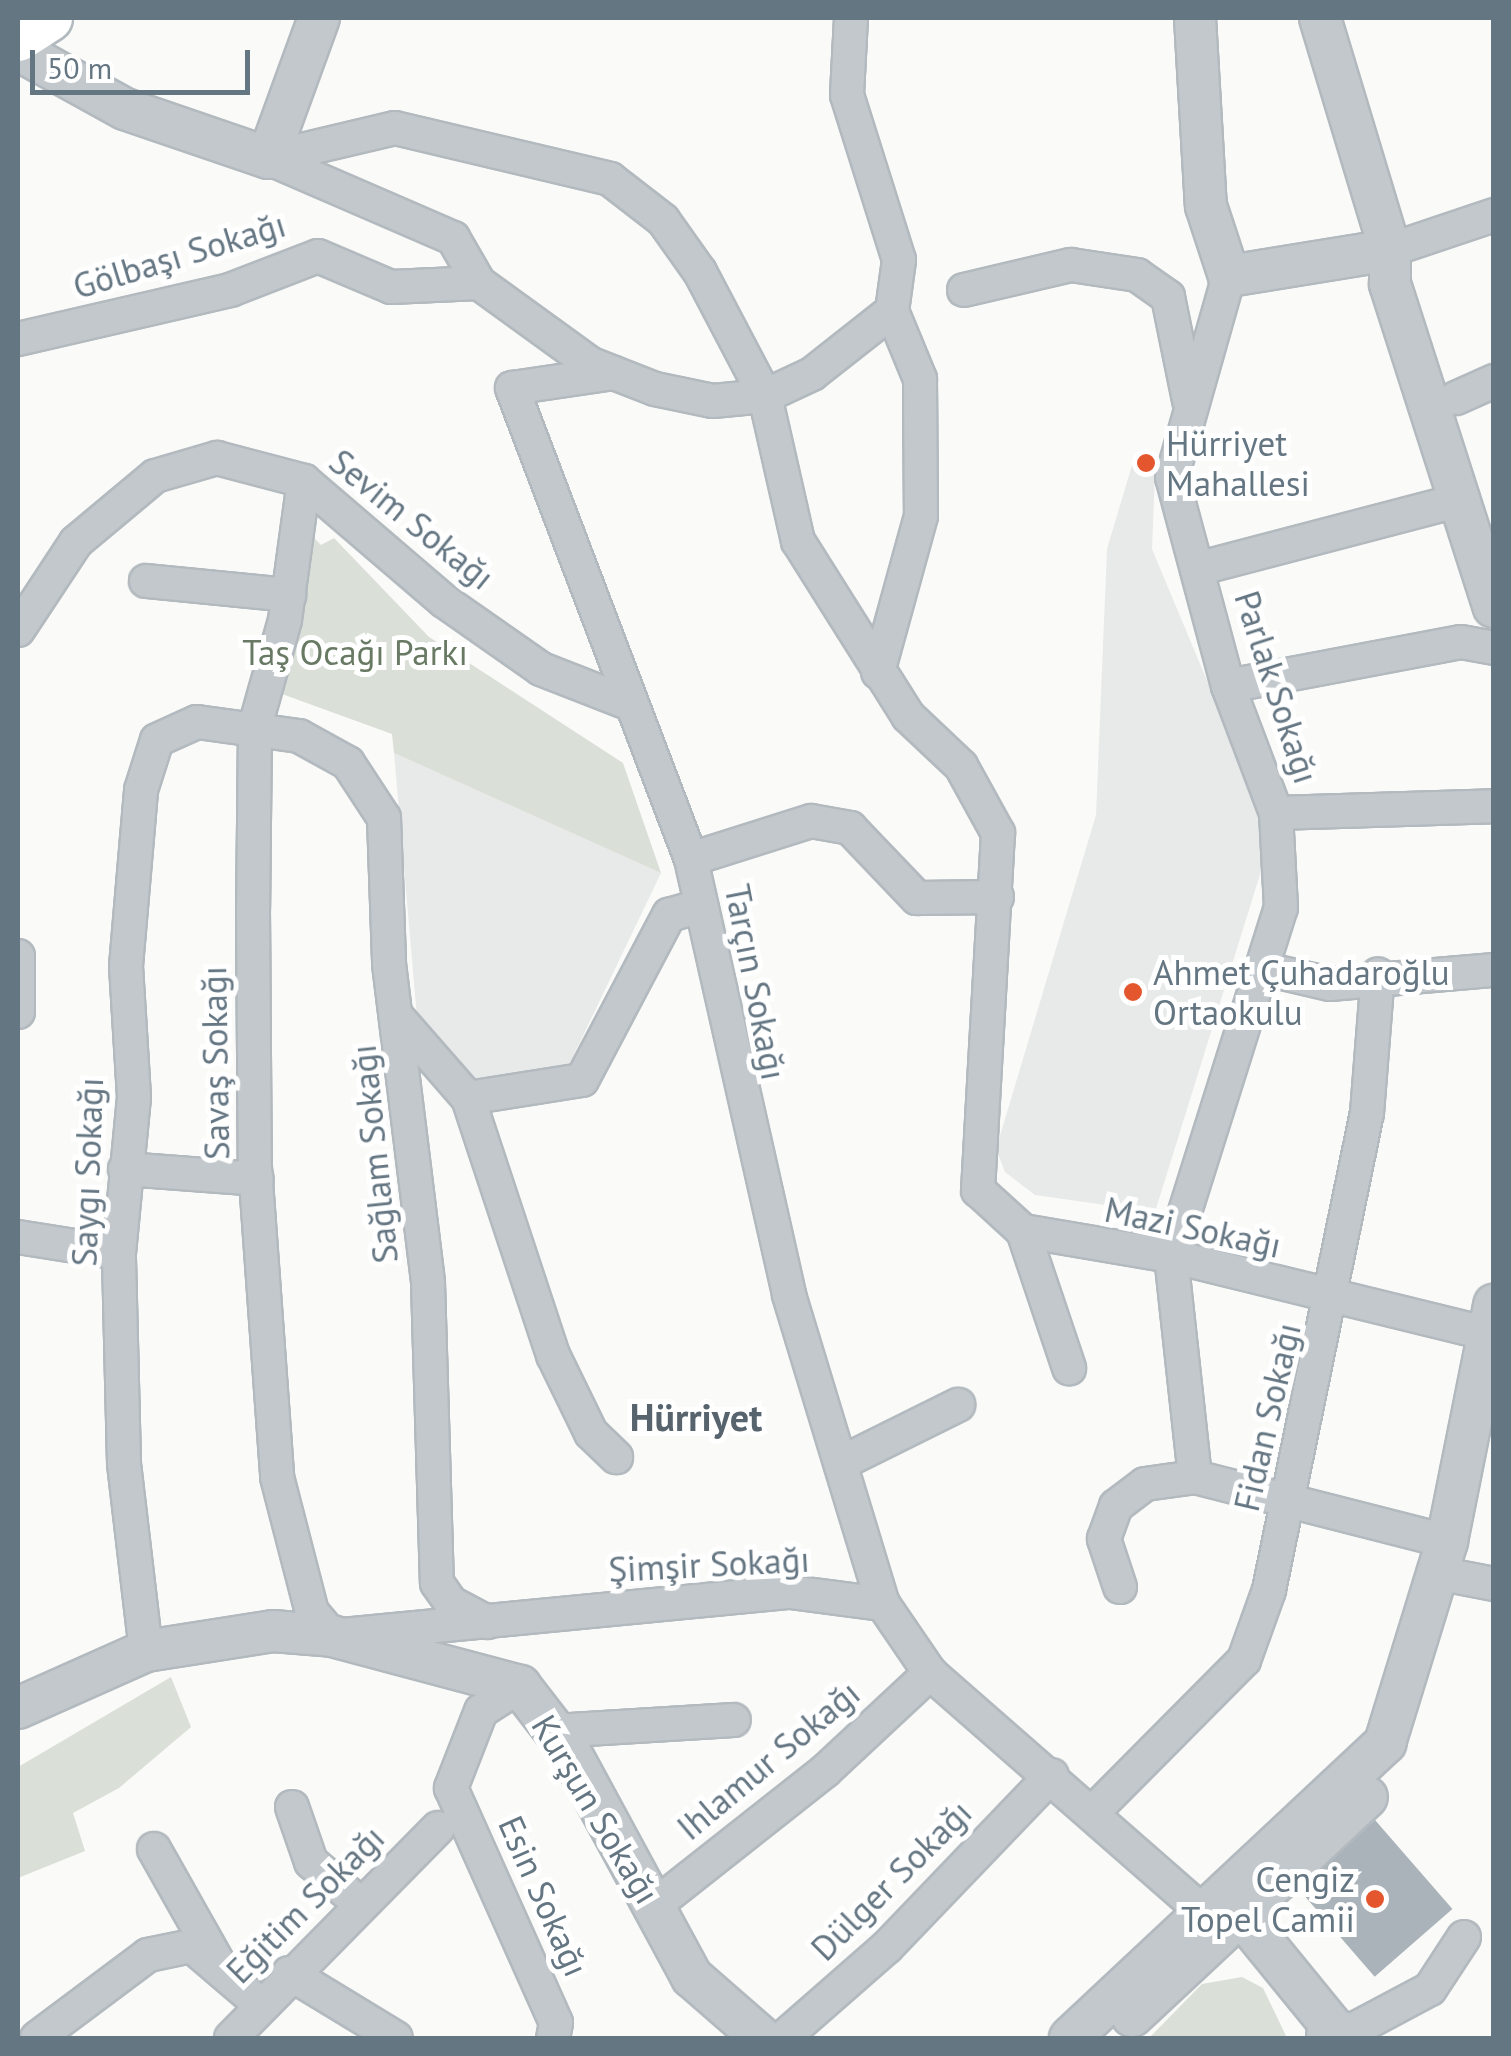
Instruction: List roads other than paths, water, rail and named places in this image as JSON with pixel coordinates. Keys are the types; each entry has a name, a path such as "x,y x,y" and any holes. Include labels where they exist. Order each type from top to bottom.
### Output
{"main road":[{"path":"18,38 49,18"}],"street":[{"path":"268,158 320,18"},
{"path":"851,18 847,95 899,260 892,311 920,379 921,516 878,672"},
{"path":"1195,18 1206,206 1229,276 1390,250 1494,215"},
{"path":"1320,18 1390,250 1390,284 1478,508"},
{"path":"18,50 125,109 268,158 454,238 479,284 614,373 713,400 765,396 812,374 892,311"},
{"path":"268,158 395,128 610,178 663,220 765,396 798,541 878,672 961,766 998,833 978,1190 1023,1232 1069,1368"},
{"path":"1390,250 1411,279 1456,398 1494,607"},
{"name":"Gölbaşı Sokağı","path":"18,339 230,290 318,256 390,287 479,284"},
{"path":"964,290 1071,265 1137,275 1168,296 1190,404"},
{"name":"Parlak Sokağı","path":"1196,1477 1171,1256 1227,1062 1265,968 1280,908 1276,813 1228,686 1172,477 1229,276"},
{"name":"Tarçın Sokağı","path":"614,373 512,388 690,860 734,1082 883,1604"},
{"path":"1456,398 1494,381"},
{"name":"Sevim Sokağı","path":"18,630 76,542 155,476 217,458 304,481 444,601 542,669 631,704"},
{"name":"Savaş Sokağı","path":"304,481 290,596 256,727 256,1179 277,1478 312,1612 332,1636"},
{"path":"1197,569 1478,508"},
{"path":"146,581 290,596"},
{"path":"1228,686 1460,642 1494,648"},
{"name":"Saygı Sokağı","path":"146,1650 124,1463 120,1253 134,1096 126,966 141,790 157,740 197,722 256,727"},
{"name":"Sağlam Sokağı","path":"256,727 299,736 348,763 384,818 399,1020 428,1283 437,1584"},
{"path":"1276,813 1494,806"},
{"path":"690,860 811,821 850,828 917,898 997,897"},
{"path":"468,1098 582,1080 670,915 700,906"},
{"path":"18,956 18,1012"},
{"path":"1265,968 1330,984 1378,974 1494,970"},
{"name":"Fidan Sokağı","path":"1092,1813 1244,1660 1287,1507 1334,1300 1368,1113 1378,974"},
{"path":"399,1020 468,1098 553,1355 590,1433 616,1456"},
{"path":"125,1169 256,1179"},
{"name":"Mazi Sokağı","path":"1023,1232 1171,1256 1334,1300 1491,1320"},
{"path":"18,1238 120,1253"},
{"path":"1459,1569 1491,1320"},
{"path":"841,1463 958,1405"},
{"path":"1106,2038 1225,1917 1385,1743 1459,1569 1494,1434"},
{"path":"1120,1586 1104,1539 1116,1506 1145,1484 1196,1477 1459,1569"},
{"path":"383,1630 437,1584 451,1603 487,1622"},
{"name":"Şimşir Sokağı","path":"332,1636 790,1592 883,1604"},
{"path":"883,1604 930,1673 1092,1813 1225,1917 1318,2031 1351,2032 1430,1988 1464,1937"},
{"name":"Kurşun Sokağı","path":"18,1708 146,1650 273,1631 332,1636 520,1686 554,1731 692,1977 762,2038"},
{"name":"Kurşun Sokağı","path":"18,1732 146,1650"},
{"name":"Ihlamur Sokağı","path":"654,1906 825,1771 930,1673"},
{"name":"Esin Sokağı","path":"520,1686 482,1710 451,1788 556,2023 553,2038"},
{"path":"554,1731 734,1720"},
{"name":"Dülger Sokağı","path":"783,2038 888,1947 1052,1775"},
{"path":"292,1807 310,1862 358,1902"},
{"name":"Eğitim Sokağı","path":"231,2038 358,1902 438,1828"},
{"path":"154,1850 217,1961"},
{"path":"1070,2038 1225,1917"},
{"path":"37,2038 148,1954 192,1946 217,1961 260,2004"},
{"path":"288,1974 396,2038"}],"place":[{"name":"Hürriyet Mahallesi","path":"1146,463"},
{"name":"Ahmet Çuhadaroğlu Ortaokulu","path":"1133,992"},
{"name":"Cengiz Topel Camii","path":"1375,1899"}],"district":[{"name":"Hürriyet","path":"696,1417"}],"park label":[{"name":"Taş Ocağı Parkı","path":"355,652"}]}
